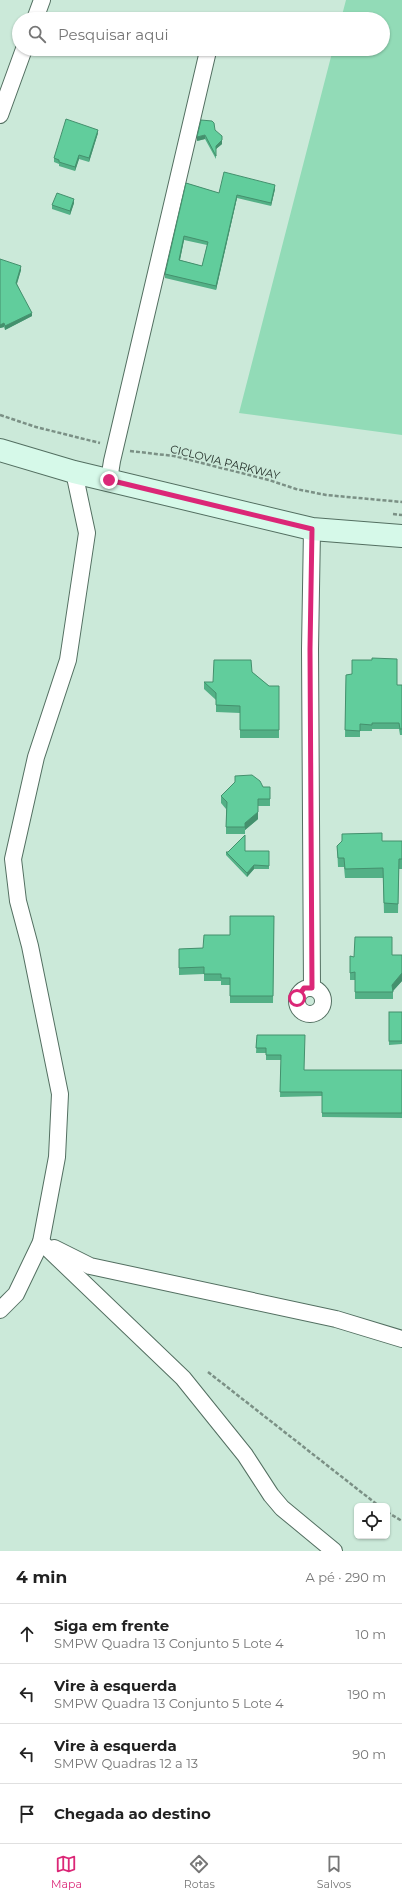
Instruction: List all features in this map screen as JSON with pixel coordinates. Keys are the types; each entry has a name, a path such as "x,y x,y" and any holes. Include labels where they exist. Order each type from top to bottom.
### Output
{"street":[{"path":"38,12 42,0"},
{"path":"0,115 21,56"},
{"path":"109,480 115,447 207,56"},
{"path":"0,450 74,472 312,529 402,536"},
{"path":"0,1310 16,1294 41,1242 57,1157 60,1094 30,946 18,900 13,859 36,758 68,660 87,534 74,472"},
{"path":"312,529 310,649 312,988"},
{"path":"41,1242 90,1266 336,1319 402,1339"},
{"path":"41,1242 183,1378 245,1455 271,1495 282,1508 334,1551"}],"path":[{"name":"CICLOVIA PARKWAY","path":"0,415 36,427 115,447 137,452 174,456 269,480 296,489 326,495 402,502"},
{"path":"393,514 402,514"},
{"path":"208,1372 376,1503"},
{"path":"390,1514 402,1521"}],"green space":[{"path":"346,0 402,0 402,435 239,413 331,56 390,56 390,12 343,12"}],"building":[{"path":"66,119 98,130 89,158 79,155 75,167 59,162 59,160 54,158"},
{"path":"201,120 212,121 214,123 215,130 222,136 222,140 216,146 216,156 205,135 197,137"},
{"path":"224,172 275,185 271,203 237,195 216,286 165,274 186,183 219,193","holes":["184,236 208,242 202,266 179,260"]},
{"path":"57,193 74,199 70,211 52,205"},
{"path":"0,259 21,266 16,283 32,313 5,326 4,323 0,325"},
{"path":"372,658 397,659 397,685 402,685 402,729 400,729 399,723 372,723 372,725 360,724 360,731 345,730 346,675 352,674 352,660 372,660"},
{"path":"214,660 251,660 252,672 269,686 279,686 279,730 240,730 240,706 216,705 216,693 204,682 213,682"},
{"path":"252,775 260,781 263,787 270,787 270,799 258,799 258,812 245,823 245,827 226,827 227,802 221,796 235,782 235,776"},
{"path":"382,833 382,841 402,841 402,859 399,859 398,904 384,903 383,868 345,869 344,858 338,858 337,846 342,841 342,834"},
{"path":"245,835 245,851 269,851 269,866 254,865 247,873 226,852 228,852"},
{"path":"230,916 274,916 273,996 230,996 230,978 221,978 221,974 204,974 204,967 179,968 179,949 203,948 204,935 230,935"},
{"path":"355,937 392,937 392,955 402,955 402,973 392,985 393,992 355,992 355,972 350,973 350,956 354,957"},
{"path":"389,1012 402,1012 402,1041 389,1041"},
{"path":"257,1035 305,1035 304,1070 402,1070 402,1113 322,1113 322,1092 280,1092 281,1055 266,1055 266,1048 256,1048"}],"route":[{"path":"109,480 312,529 310,649 312,988 304,988 298,994 297,998"}]}
